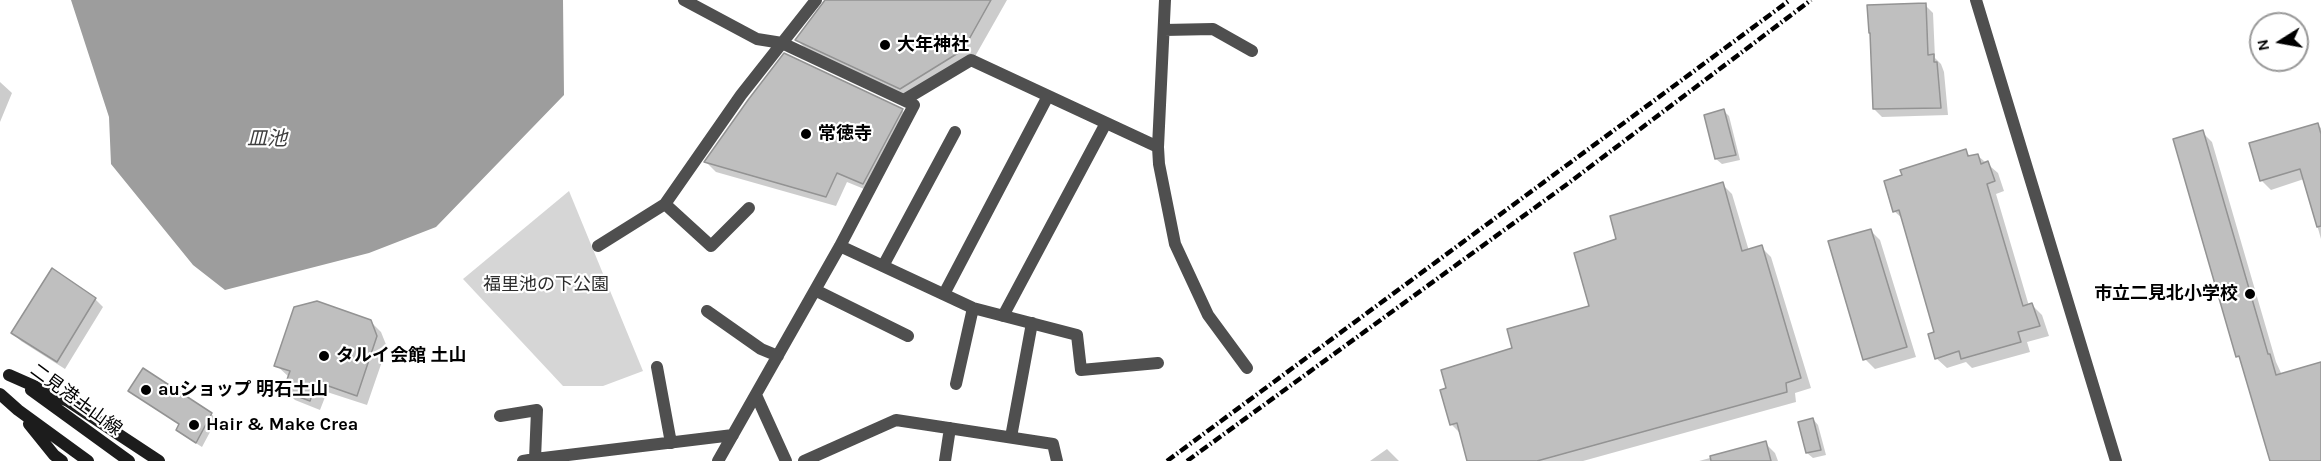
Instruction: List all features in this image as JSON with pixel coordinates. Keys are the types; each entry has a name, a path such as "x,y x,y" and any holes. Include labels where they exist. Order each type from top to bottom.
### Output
{"main road":[{"name":"二見港土山線","path":"5,372 129,461"},
{"path":"5,372 68,401 159,461"},
{"path":"0,394 18,410 88,461"},
{"path":"18,410 54,455 62,461"}],"street":[{"path":"684,0 757,39 782,43 914,105 840,246 718,461"},
{"path":"598,246 664,204 741,95 816,0"},
{"path":"1165,0 1158,147 1159,164 1175,244 1208,315 1247,368"},
{"path":"1976,0 2115,461"},
{"path":"1164,30 1213,29 1251,51"},
{"path":"904,100 971,60 1158,147"},
{"path":"944,294 1048,96"},
{"path":"1003,316 1106,123"},
{"path":"883,266 955,132"},
{"path":"664,204 711,246 748,208"},
{"path":"840,246 973,308 1077,335 1081,370 1158,363"},
{"path":"815,290 908,336"},
{"path":"956,384 973,308"},
{"path":"707,310 761,349 778,356"},
{"path":"1011,437 1032,323"},
{"path":"657,368 670,442"},
{"path":"756,395 786,461"},
{"path":"500,416 537,410 529,460 733,435"},
{"path":"804,461 896,420 1053,444 1057,461"},
{"path":"945,461 950,428"}],"green space":[{"name":"福里池の下公園","path":"569,191 643,371 603,386 563,386 463,279"}],"water":[{"name":"皿池","path":"71,0 563,0 564,95 436,227 369,253 225,290 193,265 111,164 109,117"}],"building":[{"name":"大年神社","path":"825,0 991,0 963,50 900,89 795,40"},
{"path":"1926,3 1928,55 1934,54 1934,62 1937,62 1941,108 1873,109 1867,5"},
{"name":"常徳寺","path":"784,53 903,109 863,184 837,173 826,197 704,162"},
{"path":"1724,109 1736,155 1715,159 1704,115"},
{"path":"2318,123 2321,134 2321,226 2317,227 2300,169 2260,181 2249,143"},
{"path":"2203,130 2276,375 2321,362 2321,461 2270,461 2239,356 2236,357 2173,139"},
{"path":"1966,149 1968,156 1978,154 1981,164 1988,161 1995,181 1987,184 2023,306 2032,303 2040,326 2018,332 2021,342 1961,359 1959,351 1935,359 1928,334 1934,332 1899,210 1893,212 1884,181 1902,175 1900,170"},
{"path":"1723,182 1742,251 1762,245 1801,378 1786,383 1787,392 1537,461 1467,461 1457,423 1450,425 1440,390 1446,388 1441,370 1512,348 1507,329 1589,306 1574,253 1616,239 1610,216"},
{"path":"1871,229 1907,347 1863,360 1828,241"},
{"path":"52,268 96,298 57,362 11,333"},
{"path":"317,301 371,320 377,336 357,396 317,382 310,401 283,391 290,371 274,366 294,307"},
{"path":"143,368 212,413 196,443 176,430 179,424 128,391"},
{"path":"1813,418 1821,450 1806,453 1798,422"},
{"path":"1766,441 1771,461 1711,461 1710,456"}],"railway":[{"path":"1167,461 1790,0"},
{"path":"1187,461 1566,185 1811,0"}],"place":[{"name":"大年神社","path":"885,45"},
{"name":"常徳寺","path":"806,134"},
{"name":"市立二見北小学校","path":"2250,294"},
{"name":"タルイ会館 土山","path":"324,356"},
{"name":"auショップ 明石土山","path":"146,390"},
{"name":"Hair & Make Crea","path":"194,425"}]}
